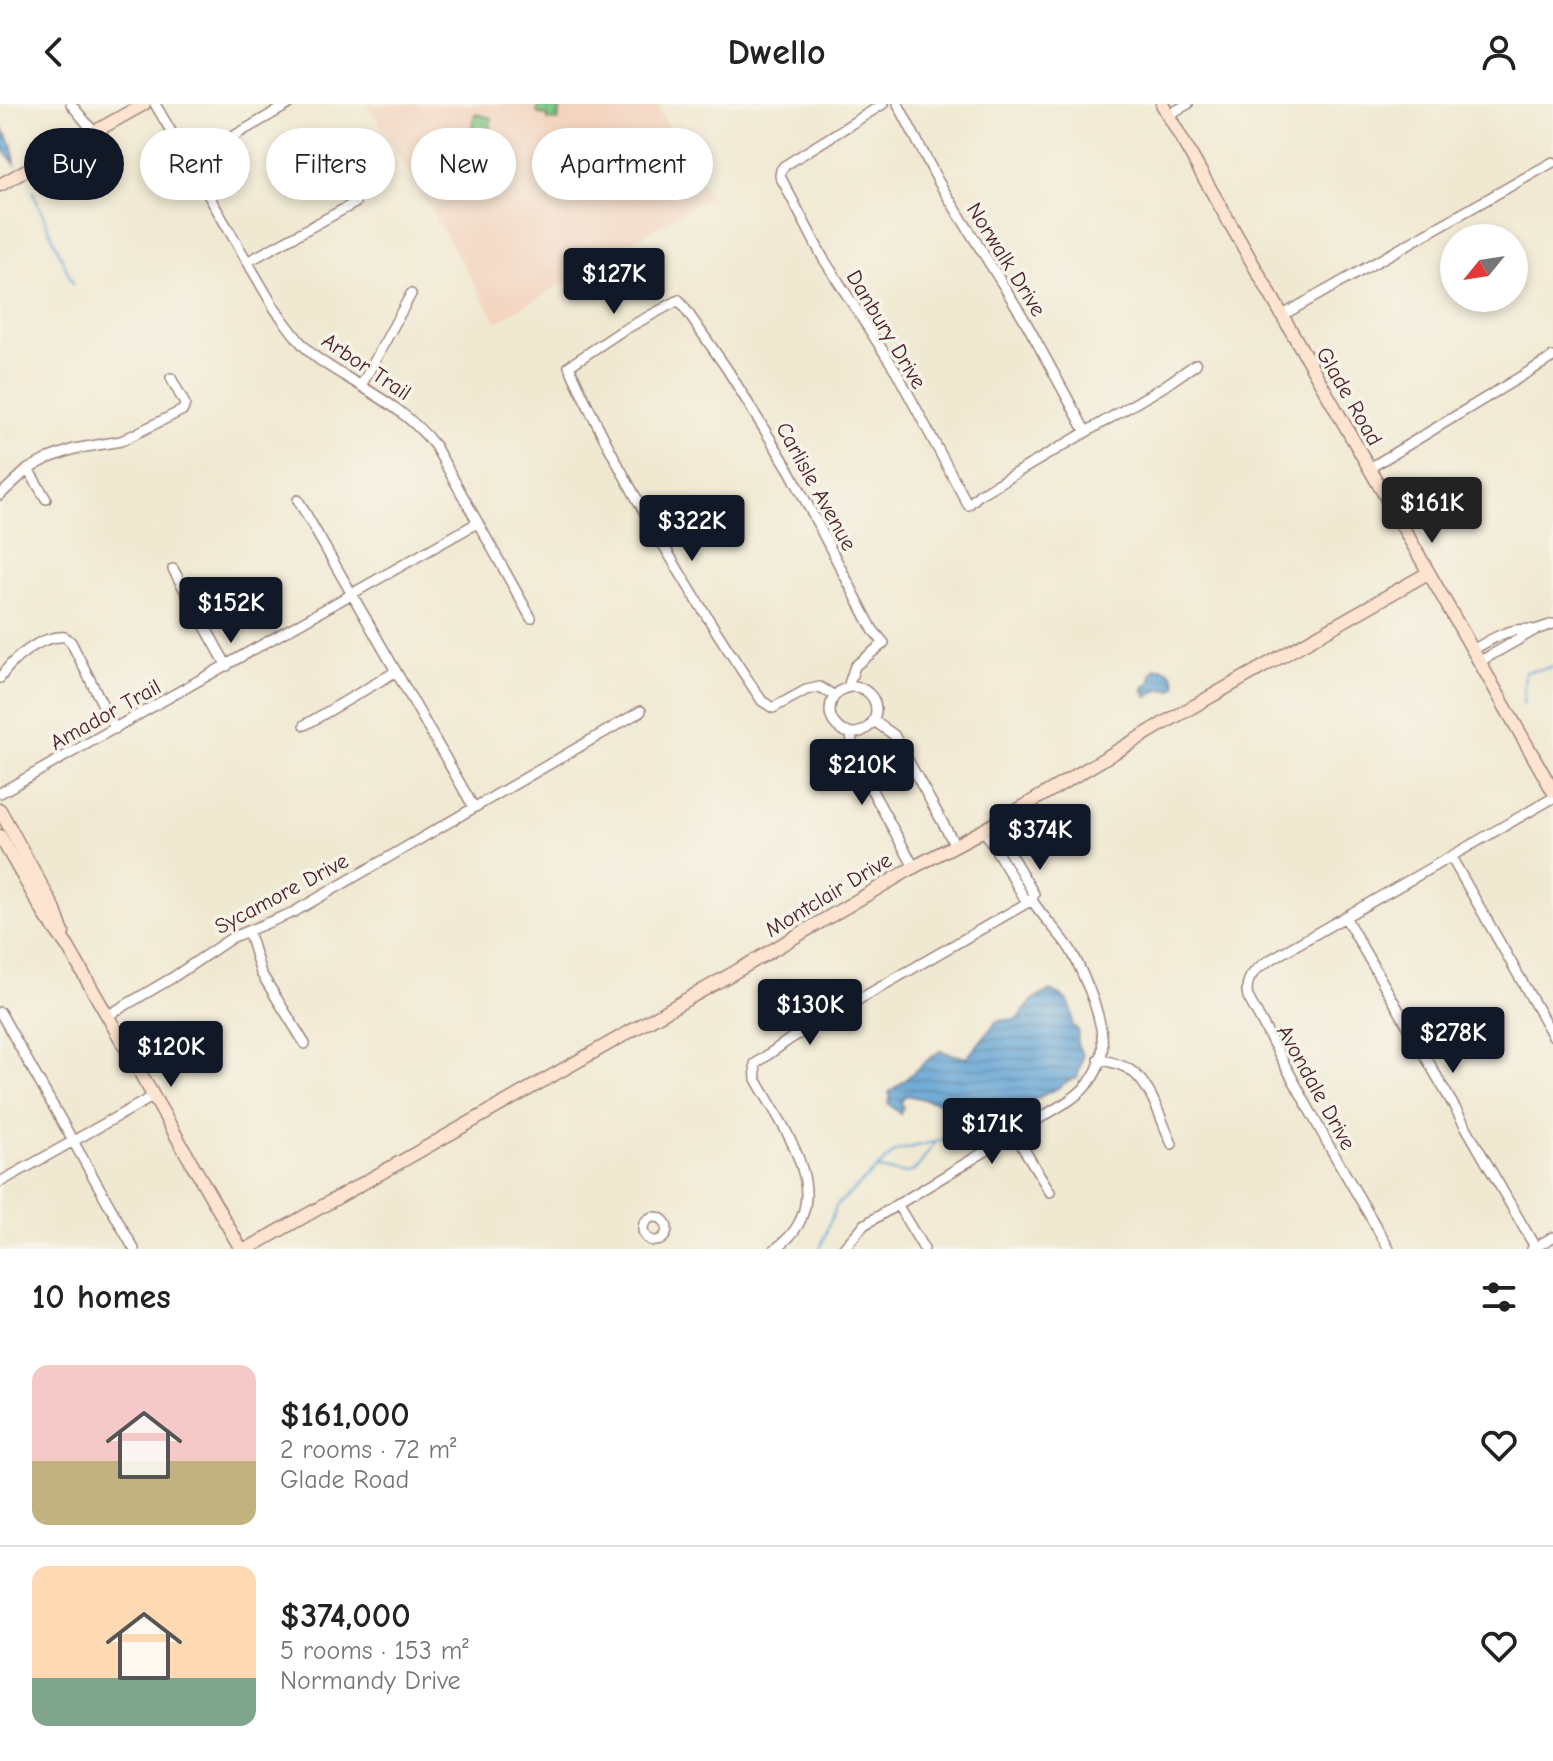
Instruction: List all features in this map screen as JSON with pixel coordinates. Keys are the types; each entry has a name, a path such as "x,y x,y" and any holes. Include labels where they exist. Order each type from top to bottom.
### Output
{"main road":[{"path":"99,128 144,104"},
{"name":"Glade Road","path":"1165,110 1553,791"},
{"path":"0,185 24,171"},
{"name":"Montclair Drive","path":"247,1249 1428,573"},
{"path":"0,810 4,837 54,908 68,947 241,1249"}],"street":[{"path":"71,104 91,128"},
{"name":"Arbor Trail","path":"155,104 169,128"},
{"path":"248,128 289,104"},
{"name":"Danbury Drive","path":"883,104 781,170 780,176 823,258 896,371 968,505 980,494 1086,432"},
{"name":"Norwalk Drive","path":"898,104 938,181 1023,317 1086,432"},
{"path":"1165,110 1188,104"},
{"path":"1281,316 1553,162"},
{"name":"Arbor Trail","path":"211,200 275,309 308,350 410,417 424,431 531,618"},
{"path":"247,262 355,203"},
{"path":"362,384 411,294"},
{"name":"Carlisle Avenue","path":"835,696 820,687 806,690 773,708 762,701 638,504 569,366 620,332 679,300 727,369 790,471 873,630 884,643 855,666 848,687"},
{"path":"1368,469 1553,357"},
{"path":"1086,432 1196,364"},
{"path":"0,495 28,469 74,449 121,441 185,407 171,378"},
{"path":"28,469 46,499"},
{"path":"298,500 473,806"},
{"name":"Amador Trail","path":"0,793 477,523"},
{"path":"173,569 227,666"},
{"path":"1476,656 1553,624"},
{"path":"0,678 14,659 50,638 65,637 71,642 115,729"},
{"path":"305,725 395,672"},
{"path":"848,687 869,693 876,706 874,721 864,730 851,733 842,730 832,719 831,705 835,696 848,687"},
{"name":"Sycamore Drive","path":"107,1016 233,937 294,912 641,711"},
{"path":"874,721 894,735 955,845"},
{"path":"851,733 853,756 914,867"},
{"name":"Avondale Drive","path":"1386,1248 1248,997 1246,990 1252,973 1553,798"},
{"path":"843,1249 864,1225 1079,1093 1096,1070 1103,1031 1082,972 1070,949 1029,900 988,827"},
{"path":"1451,857 1553,1036"},
{"path":"775,1249 787,1239 801,1219 807,1191 803,1166 756,1079 754,1071 757,1061 1029,900"},
{"path":"1345,917 1533,1248 1553,1237"},
{"path":"248,931 261,973 305,1044"},
{"path":"1,1014 134,1249"},
{"path":"1099,1059 1127,1067 1135,1073 1172,1144"},
{"path":"0,1182 154,1096"},
{"path":"1014,1133 1050,1192"},
{"path":"897,1204 924,1249"}],"shaded area":[{"path":"368,104 656,104 670,128 532,128 532,200 703,200 497,322 425,200 516,200 516,128 411,128 411,177 395,150 395,128 382,128"}],"green space":[{"path":"539,104 561,106 558,121 548,120 548,116 537,113"},
{"path":"475,114 492,118 490,128 472,128"}],"water":[{"path":"0,125 13,146 15,164 0,145"},
{"path":"1157,668 1171,672 1176,686 1172,690 1161,689 1147,697 1143,689"},
{"path":"1049,991 1066,999 1071,1007 1072,1025 1078,1030 1077,1044 1083,1056 1077,1078 1026,1106 1004,1106 990,1114 988,1124 975,1137 953,1106 906,1095 901,1102 903,1108 900,1114 888,1103 891,1091 940,1051 967,1058 997,1021 1018,1019 1033,1000"}],"waterway":[{"path":"36,200 73,284"},
{"path":"1523,704 1525,672 1553,667"},
{"path":"820,1249 836,1206 896,1151 942,1140 969,1123"},
{"path":"878,1169 901,1173 913,1171 935,1143"}]}
